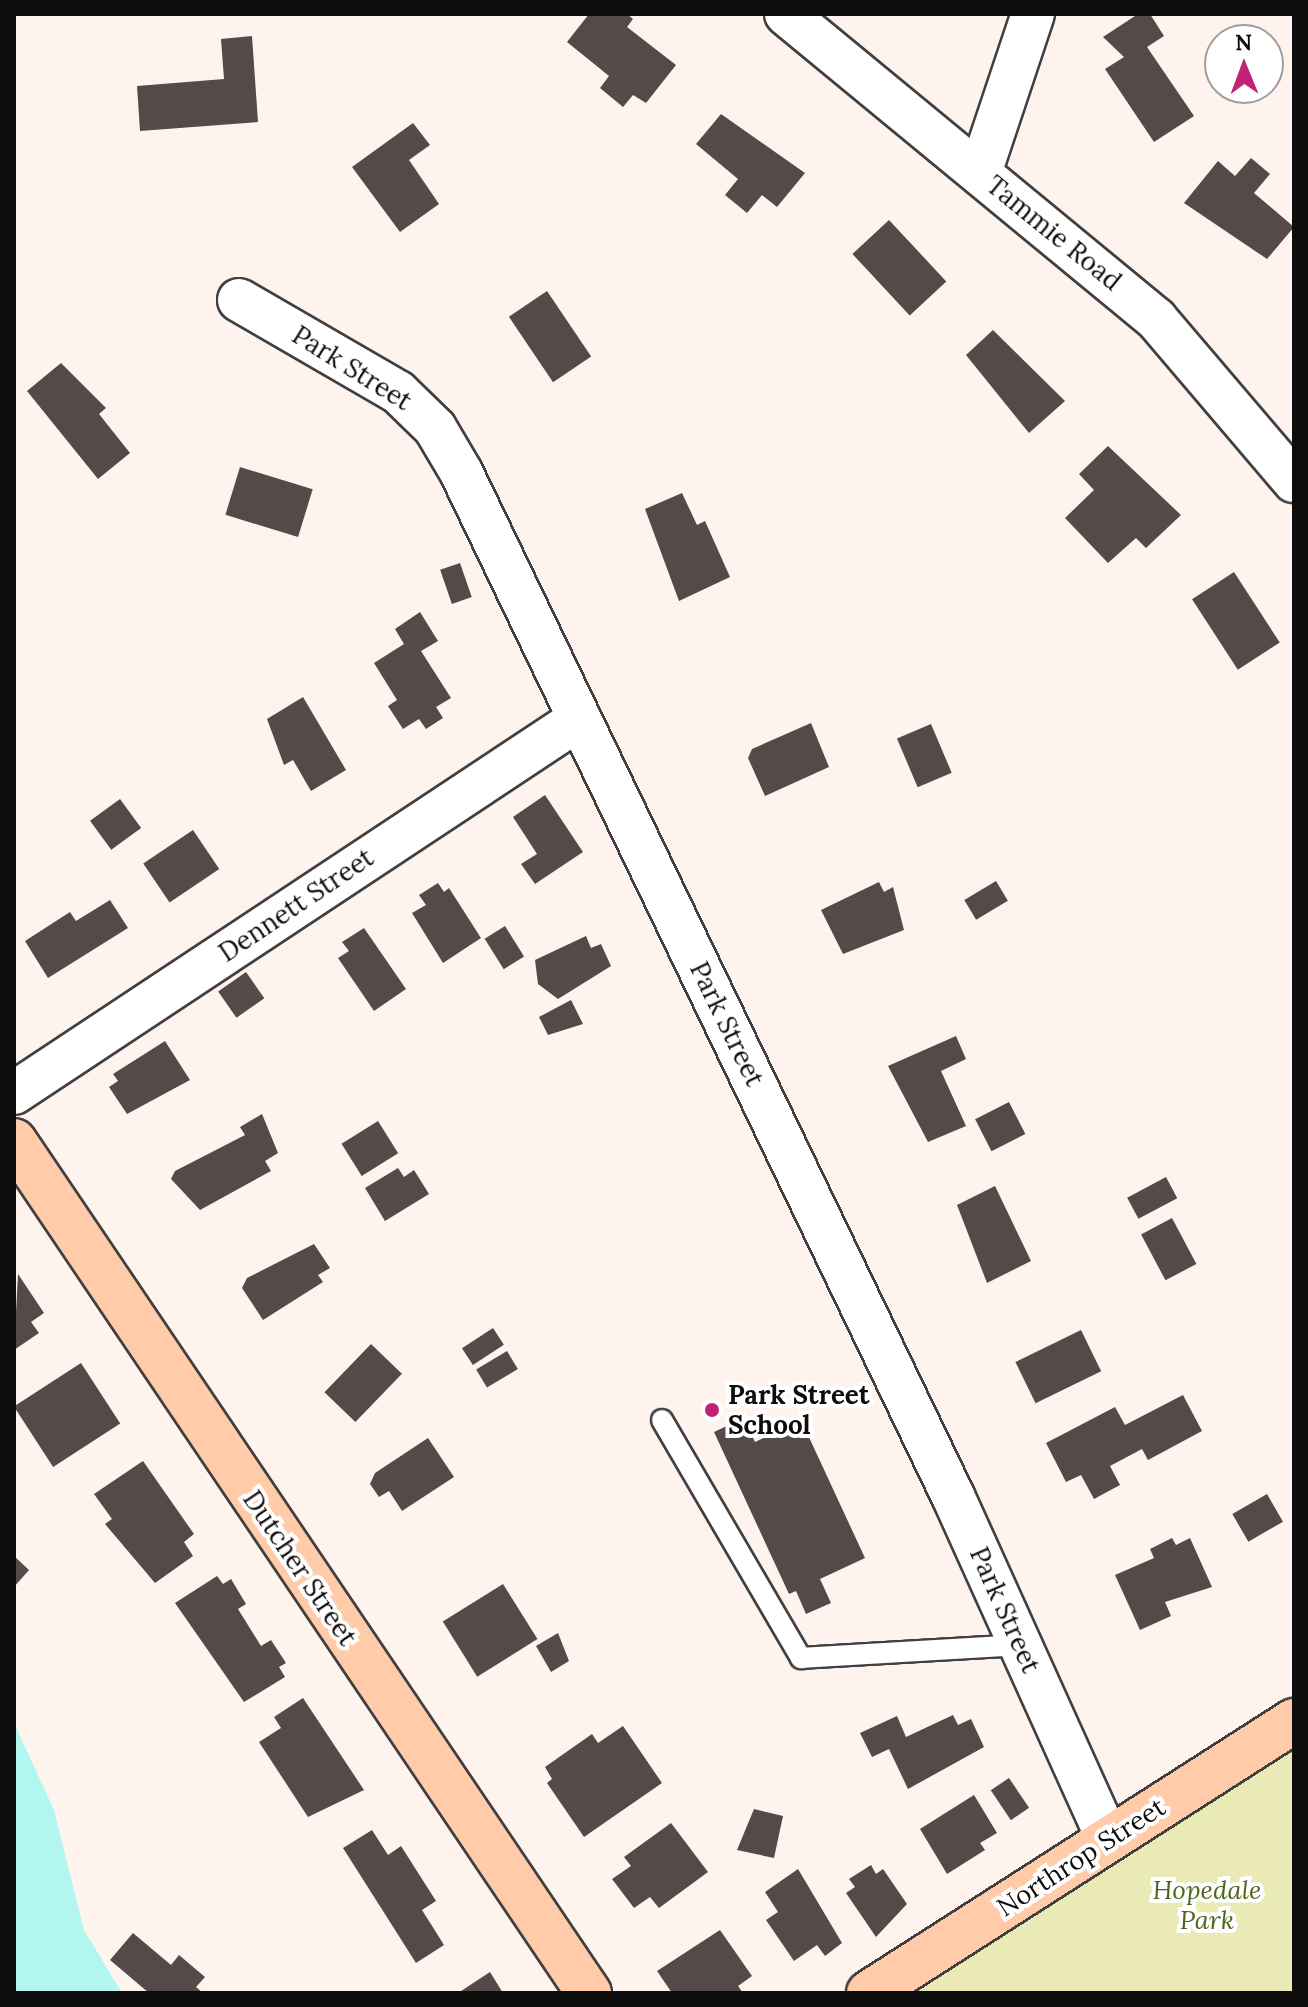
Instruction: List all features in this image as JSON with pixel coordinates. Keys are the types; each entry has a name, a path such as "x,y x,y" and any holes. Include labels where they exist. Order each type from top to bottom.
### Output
{"street":[{"name":"Tammie Road","path":"786,14 1156,319 1294,481"},
{"path":"980,173 1033,14"},
{"name":"Park Street","path":"239,300 375,377 435,428 579,719 1020,1645 1108,1840"},
{"name":"Dennett Street","path":"14,1093 579,719"},
{"name":"Dutcher Street","path":"14,1141 589,1993"},
{"name":"Northrop Street","path":"869,1993 1294,1721"}],"lane":[{"path":"662,1420 801,1658 1020,1645"}],"green space":[{"name":"Hopedale Park","path":"1294,1745 1294,1993 912,1993"}],"water":[{"path":"14,1723 54,1810 84,1930 122,1993 14,1993"}],"building":[{"path":"589,14 627,14 633,19 627,27 676,65 646,103 633,95 623,107 600,88 609,76 567,42"},
{"path":"1138,14 1150,14 1164,36 1147,47 1194,116 1154,142 1105,69 1124,57 1103,37"},
{"path":"252,36 258,122 140,131 137,86 224,79 221,39"},
{"path":"721,114 805,173 777,207 762,195 747,213 725,195 738,179 696,144"},
{"path":"413,123 430,145 409,160 439,204 400,232 352,167"},
{"path":"1251,158 1270,174 1254,193 1294,227 1267,259 1184,203 1218,161 1235,176"},
{"path":"889,220 946,281 910,316 852,254"},
{"path":"547,291 591,356 553,382 509,317"},
{"path":"993,330 1065,401 1029,433 966,355"},
{"path":"61,363 106,408 99,414 130,453 98,479 27,391"},
{"path":"1108,446 1181,515 1146,548 1136,538 1108,563 1065,518 1094,490 1079,474"},
{"path":"240,467 313,489 298,537 225,515"},
{"path":"682,493 697,525 705,521 730,577 679,601 645,509"},
{"path":"460,563 472,597 452,604 440,570"},
{"path":"1234,572 1280,642 1238,670 1192,599"},
{"path":"420,612 438,641 421,651 451,698 436,707 443,718 426,729 419,719 403,729 388,706 397,700 374,663 404,644 395,629"},
{"path":"303,697 346,770 311,791 293,760 284,765 267,719"},
{"path":"811,723 829,767 765,796 748,758 752,749"},
{"path":"931,724 952,773 918,787 897,738"},
{"path":"545,795 583,852 535,884 521,864 537,854 513,817"},
{"path":"120,799 141,828 111,850 90,821"},
{"path":"193,830 219,869 170,903 143,864"},
{"path":"996,881 1008,901 976,920 964,900"},
{"path":"879,882 884,892 893,887 904,930 843,954 821,910"},
{"path":"438,883 444,892 449,888 481,938 443,963 412,913 426,905 419,895"},
{"path":"110,900 128,928 48,978 25,941 70,912 76,921"},
{"path":"505,926 524,957 504,969 485,939"},
{"path":"364,928 406,989 374,1011 338,958 349,951 342,942"},
{"path":"586,936 591,948 601,944 611,966 558,999 538,984 535,960"},
{"path":"246,972 264,998 237,1018 218,992"},
{"path":"571,1000 583,1024 548,1035 539,1017"},
{"path":"956,1036 966,1059 941,1071 966,1126 928,1142 888,1066"},
{"path":"165,1041 190,1080 127,1114 109,1087 118,1081 113,1074"},
{"path":"1009,1102 1025,1134 991,1151 975,1119"},
{"path":"262,1114 278,1153 265,1161 271,1171 200,1210 171,1179 175,1171 245,1135 240,1127"},
{"path":"378,1121 398,1153 362,1176 342,1144"},
{"path":"398,1168 404,1177 414,1170 429,1194 385,1221 365,1188"},
{"path":"1166,1177 1177,1198 1138,1219 1127,1198"},
{"path":"995,1186 1031,1261 987,1283 957,1205"},
{"path":"1172,1218 1196,1264 1166,1280 1141,1234"},
{"path":"314,1244 330,1268 318,1275 323,1282 263,1320 242,1288 247,1278"},
{"path":"18,1274 44,1313 31,1322 39,1333 14,1350"},
{"path":"493,1328 504,1345 473,1365 462,1348"},
{"path":"1081,1330 1101,1371 1036,1403 1015,1362"},
{"path":"371,1344 402,1374 355,1422 324,1392"},
{"path":"507,1351 518,1369 487,1388 476,1370"},
{"path":"81,1363 120,1423 53,1467 14,1407"},
{"path":"1183,1395 1202,1431 1148,1460 1142,1449 1110,1466 1120,1485 1094,1499 1081,1475 1066,1482 1046,1443 1115,1407 1125,1425"},
{"path":"744,1418 755,1442 801,1420 865,1558 820,1579 831,1603 806,1614 796,1591 789,1594 714,1432"},
{"path":"428,1438 454,1477 402,1511 389,1491 379,1497 370,1484 375,1473"},
{"path":"143,1461 194,1534 184,1542 193,1556 155,1583 105,1524 112,1519 94,1494"},
{"path":"1267,1494 1283,1522 1248,1542 1232,1514"},
{"path":"1172,1538 1176,1545 1190,1538 1212,1587 1165,1602 1171,1616 1140,1630 1115,1575 1154,1558 1150,1549"},
{"path":"14,1556 29,1570 14,1587"},
{"path":"217,1576 223,1584 231,1579 246,1604 238,1609 261,1646 271,1640 286,1663 279,1667 285,1677 244,1702 175,1603"},
{"path":"503,1584 537,1639 477,1677 443,1622"},
{"path":"558,1633 569,1661 551,1672 536,1646"},
{"path":"303,1698 364,1790 308,1817 259,1742 281,1728 274,1717"},
{"path":"953,1715 958,1725 971,1719 984,1747 908,1789 889,1749 872,1757 860,1733 897,1716 906,1737"},
{"path":"623,1726 662,1783 584,1837 547,1783 552,1779 545,1767 592,1734 598,1743"},
{"path":"1009,1778 1029,1808 1011,1820 991,1790"},
{"path":"974,1795 997,1833 980,1843 985,1850 947,1874 920,1829"},
{"path":"754,1809 783,1816 774,1858 737,1850"},
{"path":"671,1823 708,1872 659,1908 650,1897 634,1908 612,1879 631,1866 624,1857"},
{"path":"372,1830 388,1855 401,1846 436,1901 422,1910 444,1945 416,1963 343,1848"},
{"path":"871,1865 876,1874 883,1869 907,1904 876,1937 846,1893 855,1887 849,1879"},
{"path":"798,1869 842,1943 825,1956 817,1945 794,1961 766,1920 778,1912 765,1892"},
{"path":"720,1930 752,1976 738,1986 743,1993 672,1993 657,1971"},
{"path":"133,1933 171,1965 179,1955 205,1977 196,1987 203,1993 149,1993 110,1960"},
{"path":"490,1972 503,1993 458,1993"}],"place":[{"name":"Park Street School","path":"712,1410"}]}
